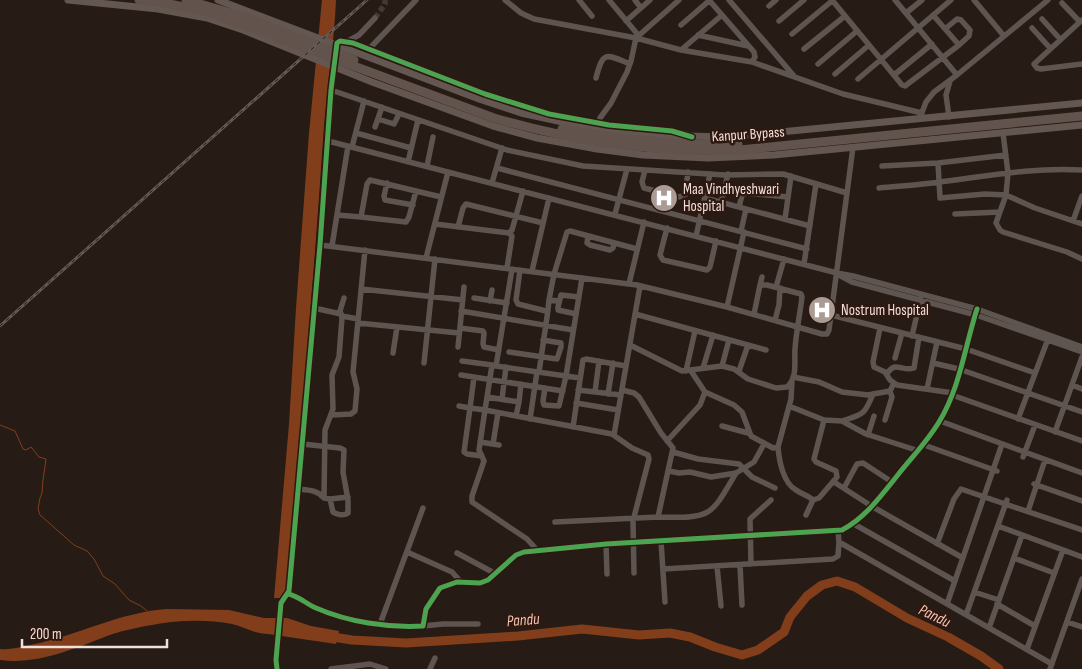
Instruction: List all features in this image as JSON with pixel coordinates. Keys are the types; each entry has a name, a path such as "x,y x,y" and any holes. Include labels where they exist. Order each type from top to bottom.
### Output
{"highway":[{"name":"Kanpur Bypass","path":"139,0 192,8 247,21 375,75 494,118 538,131 598,143 649,149 740,150 1082,116"},
{"name":"Kanpur Bypass","path":"186,0 498,114 539,125 652,143 741,144 1082,110"}],"main road":[{"path":"68,0 247,21 504,107 581,126 648,135 727,138 920,116 949,116 1082,103"},
{"path":"218,0 247,21 372,82 493,126 537,138 597,149 643,155 729,158 853,148 1082,125"}],"street":[{"path":"369,49 416,0"},
{"path":"505,0 521,13 534,18 637,37 681,50 752,62 842,94 920,116 930,95 950,81 1048,0"},
{"path":"572,0 580,0 592,16"},
{"path":"609,0 637,37"},
{"path":"635,0 641,8"},
{"path":"626,21 650,0"},
{"path":"599,123 630,64 637,37 679,0"},
{"path":"681,26 709,0 754,54 752,62"},
{"path":"729,0 796,78"},
{"path":"769,6 776,0"},
{"path":"779,20 804,0"},
{"path":"792,34 832,0 903,86 908,86 969,36 970,30 961,20 957,19 945,28"},
{"path":"895,0 957,75"},
{"path":"906,13 922,0"},
{"path":"858,80 951,0"},
{"path":"974,0 1004,36"},
{"path":"1062,3 1081,21 1035,61 1034,66 1036,68 1082,64"},
{"path":"681,50 722,15"},
{"path":"933,15 959,45"},
{"path":"804,49 844,16"},
{"path":"346,42 358,35 374,18"},
{"path":"1042,19 1060,39"},
{"path":"1032,28 1050,48"},
{"path":"818,64 857,31"},
{"path":"698,35 749,47"},
{"path":"277,669 280,611 283,599 288,594 320,245 331,90 337,43 340,41 346,42 369,49 486,94 549,114 599,123 672,131 692,137"},
{"path":"894,75 932,44"},
{"path":"836,74 869,45"},
{"path":"596,78 600,61 604,58 613,57 630,64"},
{"path":"949,116 946,95 950,81"},
{"path":"331,90 502,148 583,166 710,174 783,174 847,193"},
{"path":"332,246 350,147 356,133 364,101"},
{"path":"375,127 382,107"},
{"path":"378,119 394,124 399,114"},
{"path":"408,162 418,120"},
{"path":"356,133 411,148"},
{"path":"1003,133 1008,173 1006,194 996,223 1000,230 1067,252 1082,259"},
{"path":"427,166 433,136"},
{"path":"328,141 804,264 837,273 852,282 977,312 1082,352"},
{"path":"492,183 502,148"},
{"path":"320,245 629,284 700,304 727,307 827,334 830,330 853,148"},
{"path":"882,166 938,163 1006,155"},
{"path":"938,163 940,198 1006,194 1035,208 1082,224"},
{"path":"497,168 807,249"},
{"path":"615,214 627,169"},
{"path":"645,170 642,186 679,197 685,195 688,172"},
{"path":"879,188 1008,173 1082,170"},
{"path":"426,258 448,172"},
{"path":"696,236 710,174"},
{"path":"721,202 728,174"},
{"path":"785,219 791,176"},
{"path":"361,217 368,181 374,180 441,197"},
{"path":"387,183 385,200 413,205"},
{"path":"804,264 816,184"},
{"path":"337,215 406,222 416,191"},
{"path":"509,233 523,191"},
{"path":"738,207 744,193 788,197"},
{"path":"1073,221 1082,196"},
{"path":"532,271 549,198"},
{"path":"705,198 810,226"},
{"path":"458,227 463,208 466,204 543,223"},
{"path":"727,307 741,248 746,209"},
{"path":"955,214 1000,212"},
{"path":"629,284 644,222"},
{"path":"434,224 509,233"},
{"path":"667,228 660,255 663,260 707,270 710,267 716,241"},
{"path":"530,419 554,274 566,232 570,231 637,249"},
{"path":"509,233 512,236 507,304 499,350 490,380 480,442 479,450 484,464 472,496 472,502 527,539 537,550"},
{"path":"331,415 350,414 355,411 356,389 352,372 364,250"},
{"path":"424,363 435,259"},
{"path":"775,320 779,305 778,287 784,259"},
{"path":"520,270 516,302 548,310"},
{"path":"754,314 762,277"},
{"path":"545,388 543,401 546,406 559,406 566,376 582,278"},
{"path":"760,285 767,284 797,292 802,297 795,348 796,362 789,406 778,447 781,467 790,485 813,500 817,500 837,477 836,472 816,462 814,458 824,420"},
{"path":"614,435 640,286"},
{"path":"458,347 464,287"},
{"path":"361,289 463,300"},
{"path":"490,300 492,290"},
{"path":"576,314 558,310 559,301 561,295 579,297"},
{"path":"344,298 340,312 342,316 358,321 397,327 427,330 483,331 484,347 499,350"},
{"path":"474,298 507,304"},
{"path":"912,336 921,298"},
{"path":"549,300 559,301"},
{"path":"314,308 341,314 342,318 339,356 332,375 333,409 326,425 324,446 327,499"},
{"path":"462,311 573,330"},
{"path":"423,626 425,612 440,588 446,584 461,582 480,583 488,580 519,553 606,544 838,531 847,528 873,507 924,445 940,421 952,394 977,312"},
{"path":"635,314 766,350"},
{"path":"831,315 966,349 1035,373"},
{"path":"393,353 397,327"},
{"path":"880,328 873,365 875,368 883,370 894,383 952,394 1082,441"},
{"path":"688,371 696,330"},
{"path":"895,358 902,333"},
{"path":"703,368 713,335"},
{"path":"913,376 919,337"},
{"path":"1049,338 1082,346"},
{"path":"1018,419 1049,338"},
{"path":"509,352 557,358 561,347 559,342 543,340"},
{"path":"722,366 729,340"},
{"path":"927,389 937,342"},
{"path":"630,345 688,371 705,392 739,408 744,416 748,433"},
{"path":"739,371 748,345"},
{"path":"1055,432 1082,357"},
{"path":"573,427 583,360 626,366"},
{"path":"462,361 580,378"},
{"path":"595,392 598,361"},
{"path":"933,363 1082,412"},
{"path":"608,394 613,364"},
{"path":"688,371 722,366 730,367 739,371 748,379 776,388 787,387 793,379"},
{"path":"502,399 506,367"},
{"path":"887,374 894,367 911,370 915,367"},
{"path":"461,375 563,391"},
{"path":"474,377 464,452 482,456"},
{"path":"793,379 819,382 842,392 873,394 890,391"},
{"path":"885,420 892,397 890,391 894,383"},
{"path":"516,416 521,384"},
{"path":"1072,385 1082,389"},
{"path":"578,390 608,394 634,393 639,397 673,448 658,517"},
{"path":"668,441 700,405 705,392"},
{"path":"789,406 824,420 842,421 863,414 873,394"},
{"path":"488,397 519,402"},
{"path":"576,403 618,410"},
{"path":"459,406 614,435 649,457 634,518 632,543 634,573"},
{"path":"480,442 496,445 498,413"},
{"path":"868,435 874,416"},
{"path":"842,421 868,435 919,451"},
{"path":"940,421 1002,444 1023,455 1045,460 1082,474"},
{"path":"1023,455 1035,424"},
{"path":"722,426 748,433 773,448 778,447"},
{"path":"298,489 315,491 320,494 327,499 335,513 345,515 349,511 343,472 344,450 302,444"},
{"path":"669,471 679,473 690,472 715,477 736,473 757,459 764,444"},
{"path":"947,604 984,497 995,471 1002,444"},
{"path":"924,445 995,471"},
{"path":"673,452 698,459 739,464 755,479 775,488"},
{"path":"1028,511 1034,484 1045,460"},
{"path":"844,488 857,464 863,463 892,482"},
{"path":"555,522 694,517 710,511 736,473"},
{"path":"834,482 873,507 963,558"},
{"path":"1034,484 1082,501"},
{"path":"937,544 954,499 961,489 1006,502 1082,530"},
{"path":"327,499 348,497"},
{"path":"751,564 750,519 771,500"},
{"path":"806,515 813,500"},
{"path":"966,615 1006,502"},
{"path":"380,624 423,508"},
{"path":"852,523 955,581"},
{"path":"998,526 1082,557"},
{"path":"663,569 836,558 839,554 838,531"},
{"path":"988,628 1022,535"},
{"path":"661,541 665,602"},
{"path":"839,542 1027,650 1051,666 1082,579"},
{"path":"606,544 607,574"},
{"path":"1027,650 1063,550"},
{"path":"407,552 452,572 461,582"},
{"path":"457,552 496,574"},
{"path":"1014,558 1054,573"},
{"path":"740,565 742,605"},
{"path":"717,566 721,606"},
{"path":"974,592 998,602 1035,626"},
{"path":"288,594 324,611 362,622 423,626 478,624"},
{"path":"1067,622 1082,626"},
{"path":"430,669 435,658"},
{"path":"332,669 370,664 386,669"}],"shaded area":[{"path":"322,0 336,0 335,18 324,122 311,308 286,598 274,598 289,424 309,133"},
{"path":"167,609 229,610 264,618 287,618 311,626 339,631 336,644 259,633 237,625 224,623 179,621 121,632 55,655 27,660 0,660 0,649 15,648 47,641 115,619"}],"waterway":[{"path":"0,425 15,431 23,449 26,450 31,447 39,457 46,459 38,509 40,515 74,545 87,551 94,559 103,576 115,584 129,600 147,611"},
{"name":"Pandu","path":"327,636 352,640 406,643 518,636 582,629 639,635 670,633 690,637 742,655 758,650 784,632 790,617 807,596 822,585 837,581 855,587 907,618 948,637 999,669"}],"tunnel":[{"path":"375,18 385,4 385,0"}],"railway":[{"path":"0,326 367,0"}],"cycle path":[{"path":"277,669 276,660 281,603 289,591 320,245 331,90 337,43 340,41 353,43 485,94 549,114 609,125 672,131 692,137"},
{"path":"288,594 296,596 316,608 341,617 382,625 423,626 426,609 440,588 457,582 480,583 488,580 516,555 524,552 606,544 842,530 872,506 939,422 957,381 977,309"}],"place":[{"name":"Maa Vindhyeshwari Hospital","path":"664,198"},
{"name":"Nostrum Hospital","path":"822,310"}]}
